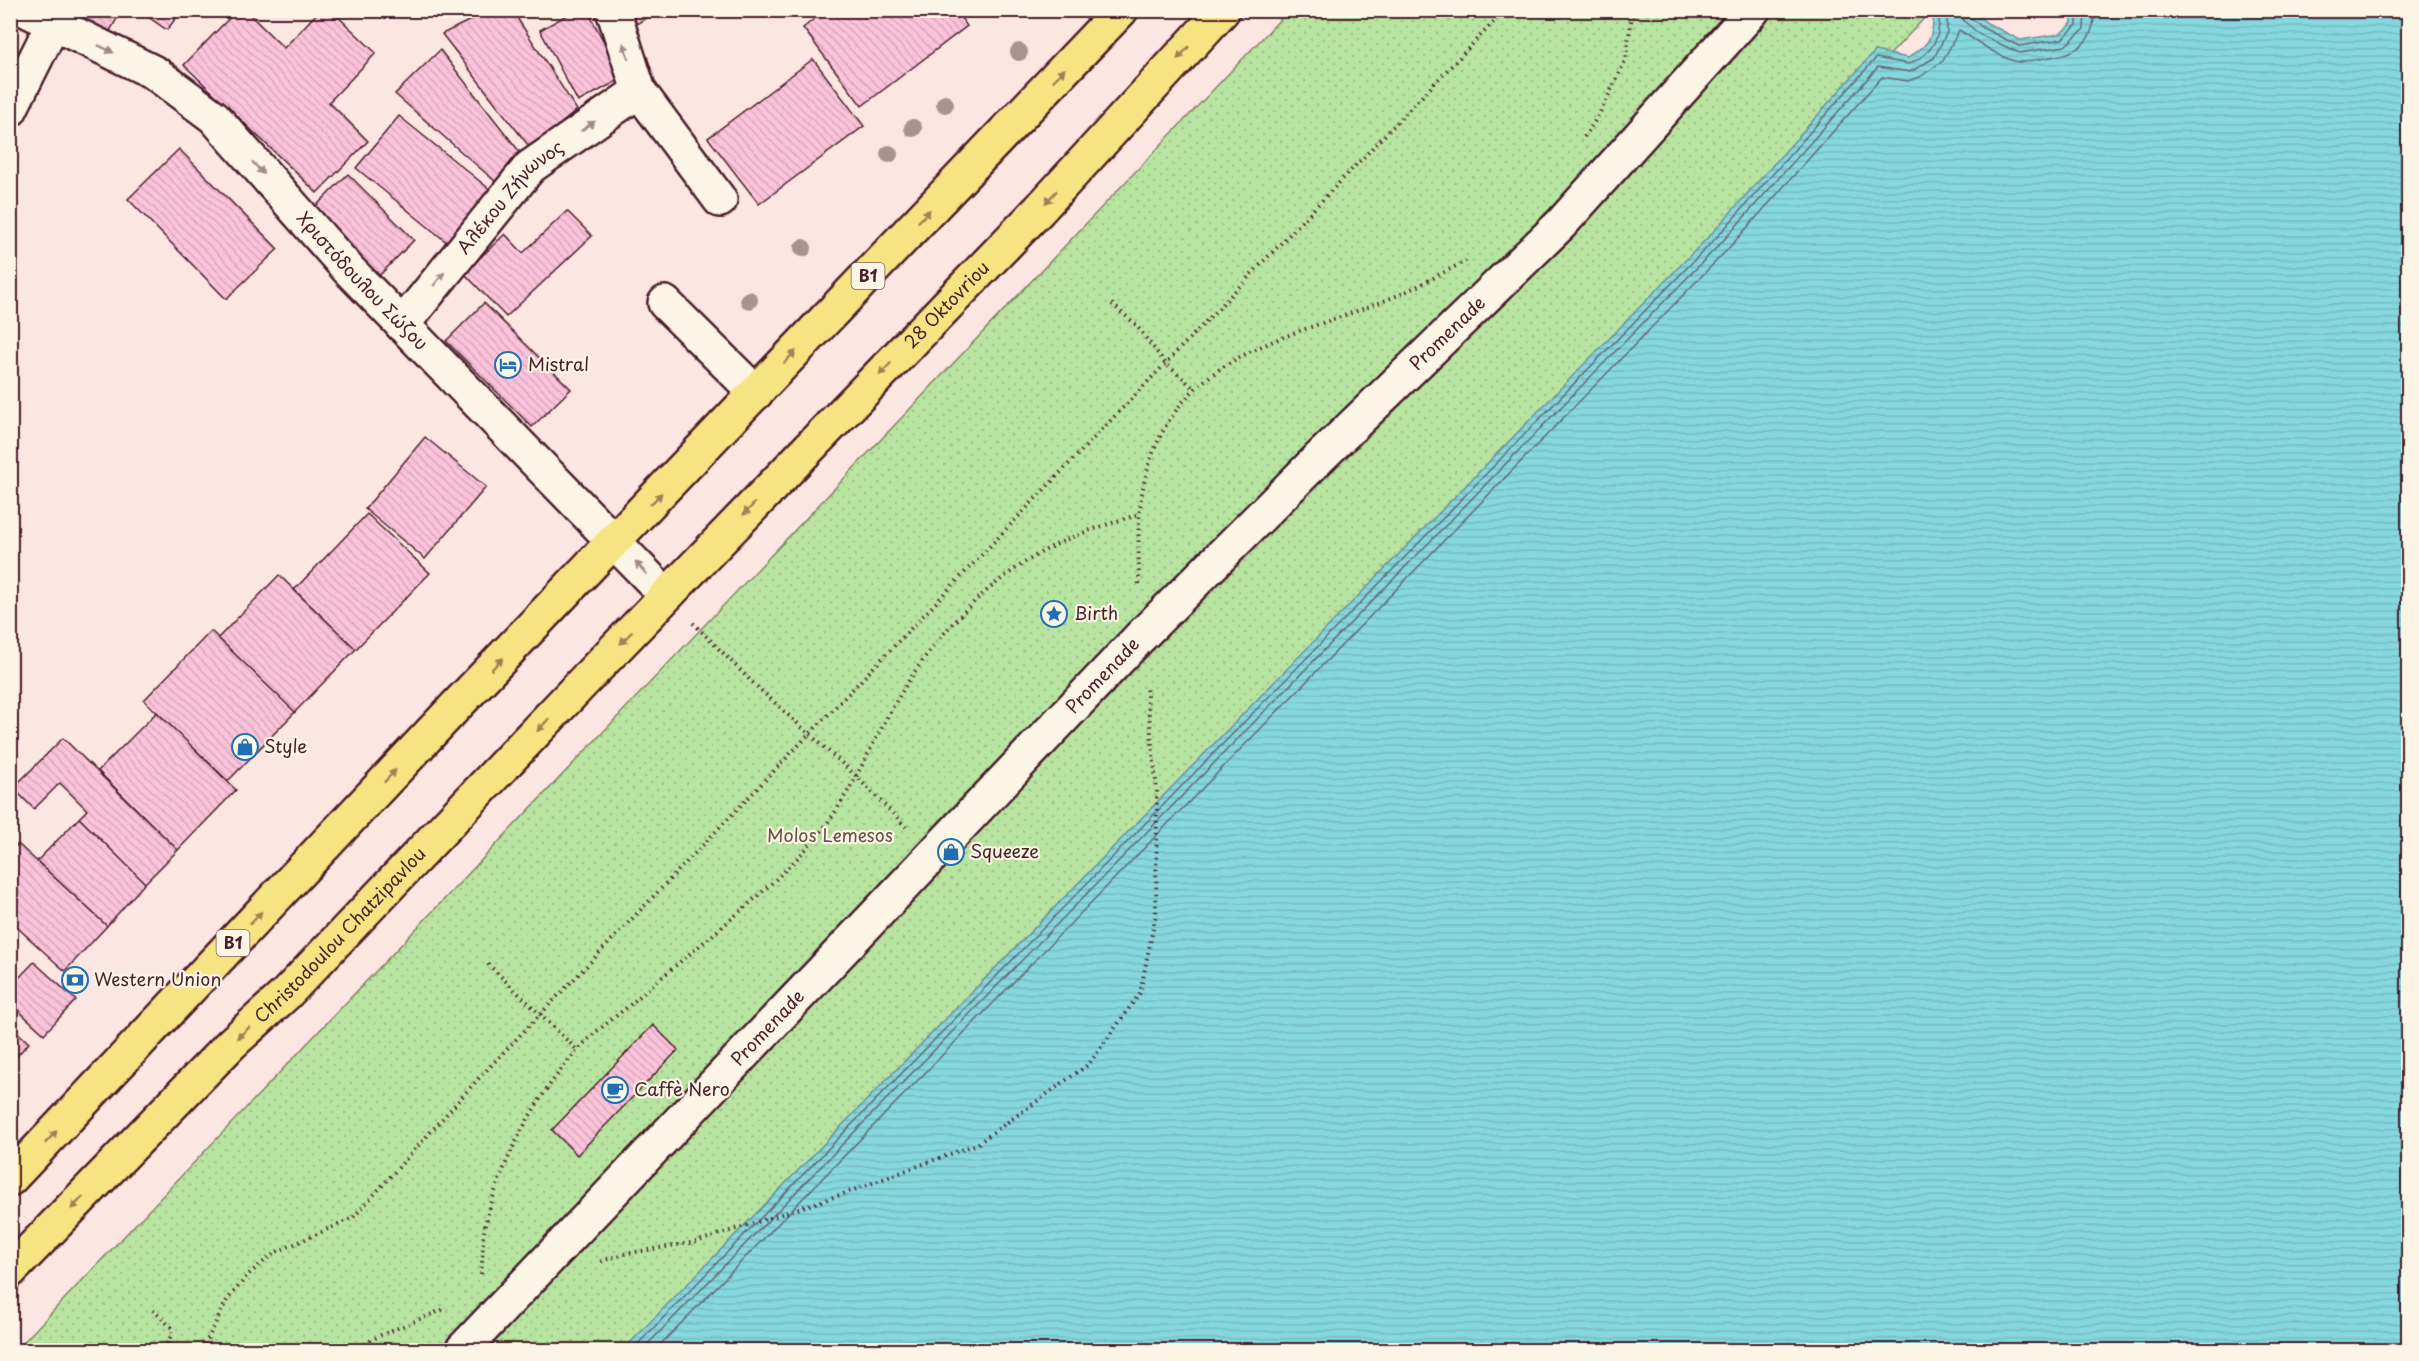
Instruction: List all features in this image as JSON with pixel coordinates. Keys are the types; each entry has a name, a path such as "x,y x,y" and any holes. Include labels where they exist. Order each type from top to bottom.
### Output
{"main road":[{"name":"B1","path":"10,1179 456,706 1121,10"},
{"name":"28 Oktovriou","path":"666,595 1039,210 1223,10"},
{"name":"Christodoulou Chatzipavlou","path":"10,1271 231,1044 286,994 666,595"}],"street":[{"path":"613,10 639,91 720,200"},
{"name":"Promenade","path":"462,1350 1140,637 1313,464 1561,224 1753,10"},
{"path":"10,110 47,15"},
{"name":"Χριστόδουλου Σώζου","path":"47,15 155,73 214,117 348,269 666,595"},
{"name":"Αλέκου Ζήνωνος","path":"402,325 530,167 639,91"},
{"path":"665,303 756,393"}],"path":[{"path":"202,1350 227,1300 249,1274 274,1253 353,1218 480,1077 1505,10"},
{"path":"1581,141 1600,113 1625,61 1633,10"},
{"path":"624,1254 696,1242 843,1194 977,1144 1089,1064 1140,993 1156,914 1157,790 1140,637 1139,514 1144,480 1164,426 1195,389 1227,363 1258,347 1401,294 1470,258"},
{"path":"1112,304 1136,326 1166,364 1195,389"},
{"path":"480,1285 487,1220 507,1160 546,1089 577,1050 760,894 809,846 836,810 892,708 929,649 978,596 1043,551 1089,531 1139,514"},
{"path":"666,595 755,685 855,775 934,856"},
{"path":"488,964 577,1050"},
{"path":"153,1310 173,1329 166,1350"}],"green space":[{"name":"Molos Lemesos","path":"1288,11 1931,11 977,1022 662,1350 16,1350"}],"water":[{"path":"1934,10 1972,11 1987,23 2020,40 2060,34 2072,23 2071,11 2408,11 2408,1350 623,1350 1712,233 1875,51 1908,58 1926,44 1931,34"}],"building":[{"path":"80,10 122,10 103,43 72,27"},
{"path":"138,10 182,10 167,30"},
{"path":"237,10 245,10 284,48 320,10 331,10 376,53 329,102 368,141 317,193 184,65"},
{"path":"491,10 512,10 577,110 531,149 442,34"},
{"path":"576,10 587,10 623,78 578,102 540,30"},
{"path":"629,10 659,10 635,25"},
{"path":"825,10 955,10 967,26 862,106 803,28"},
{"path":"440,50 519,151 497,183 395,94"},
{"path":"813,59 864,126 759,204 708,138"},
{"path":"399,116 492,191 449,244 356,168"},
{"path":"179,149 278,249 226,299 128,199"},
{"path":"348,174 414,240 378,277 311,211"},
{"path":"567,211 592,236 506,317 464,273 505,234 523,253"},
{"name":"Mistral","path":"484,303 571,389 532,427 446,341"},
{"path":"425,437 486,487 425,559 365,509"},
{"path":"367,514 430,573 356,649 294,590"},
{"path":"279,575 356,649 295,712 218,638"},
{"path":"211,631 295,712 228,781 144,700"},
{"path":"157,712 236,790 178,850 98,771"},
{"path":"63,738 178,850 145,883 79,818 87,810 60,783 34,809 13,788"},
{"path":"79,818 145,883 107,926 37,861"},
{"path":"18,844 107,926 65,971 10,921 10,853"},
{"path":"34,962 76,1000 44,1034 10,1003 10,987"},
{"path":"10,1025 29,1043 10,1063"},
{"name":"Caffè Nero","path":"653,1025 678,1050 577,1155 552,1130"}],"place":[{"name":"Mistral","path":"508,365"},
{"name":"Birth","path":"1054,614"},
{"name":"Style","path":"245,747"},
{"name":"Squeeze","path":"951,852"},
{"name":"Western Union","path":"75,980"},
{"name":"Caffè Nero","path":"615,1090"}]}
